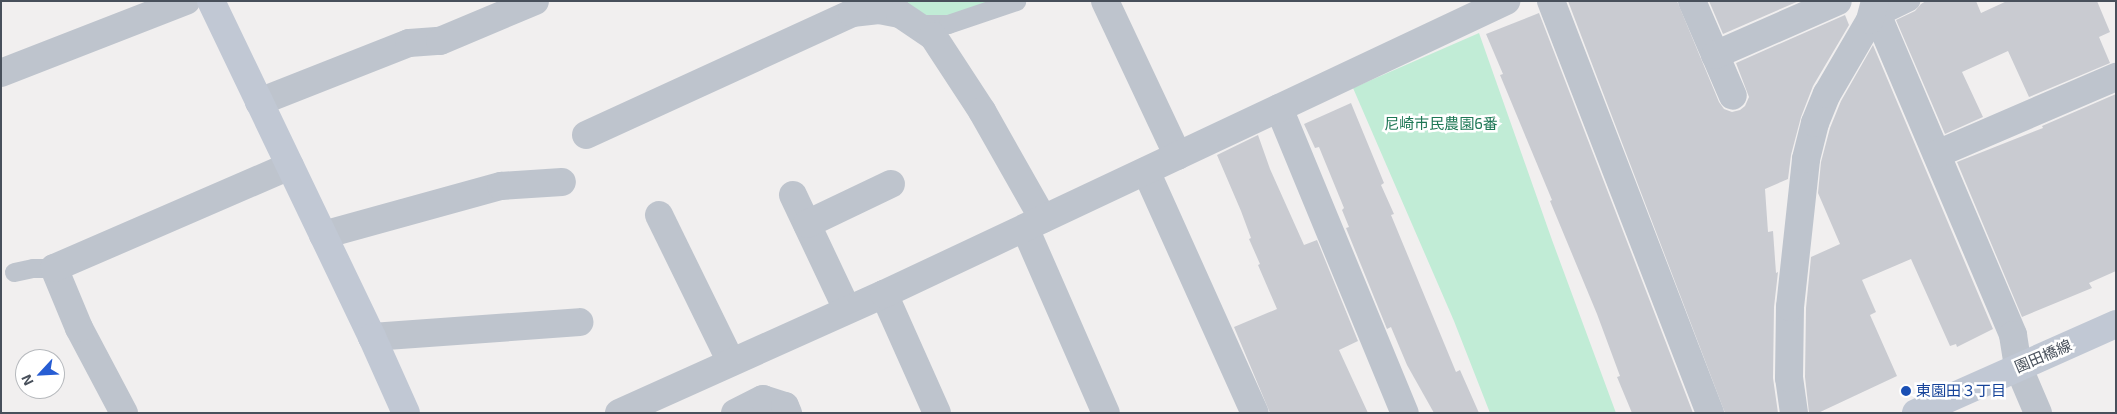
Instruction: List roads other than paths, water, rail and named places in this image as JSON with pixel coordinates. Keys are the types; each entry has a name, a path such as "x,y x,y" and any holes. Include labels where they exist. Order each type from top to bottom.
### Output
{"street":[{"path":"259,102 409,42 440,41 535,1"},
{"path":"1105,1 1178,156"},
{"path":"619,413 884,294 1506,1"},
{"path":"1551,1 1710,413"},
{"path":"1692,1 1733,96"},
{"path":"1715,54 1838,1"},
{"path":"1,72 207,2 290,166 372,337 406,413"},
{"path":"1875,8 2013,335 2018,366 2038,413"},
{"path":"1794,413 1789,378 1790,307 1806,159 1815,123 1827,94 1875,8"},
{"path":"586,135 852,13 879,10 900,14 918,24 933,36 982,111 1034,223 1106,413"},
{"path":"1937,154 2116,77"},
{"path":"1279,108 1405,413"},
{"path":"124,413 79,328 54,268 290,166"},
{"path":"1146,171 1255,413"},
{"path":"323,235 501,186 562,182"},
{"path":"807,224 891,184"},
{"path":"793,195 847,309"},
{"path":"659,215 731,362"},
{"path":"884,294 937,413"},
{"path":"372,337 579,322"},
{"name":"園田橋線","path":"1916,413 2116,324"},
{"path":"734,413 762,399 785,406 788,413"}],"lane":[{"path":"918,24 948,24 1016,1"},
{"path":"1875,8 1910,1"},
{"path":"14,272 33,268 54,268"}],"place":[{"name":"東園田３丁目","path":"1906,391"}],"park label":[{"name":"尼崎市民農園6番","path":"1441,124"}]}
